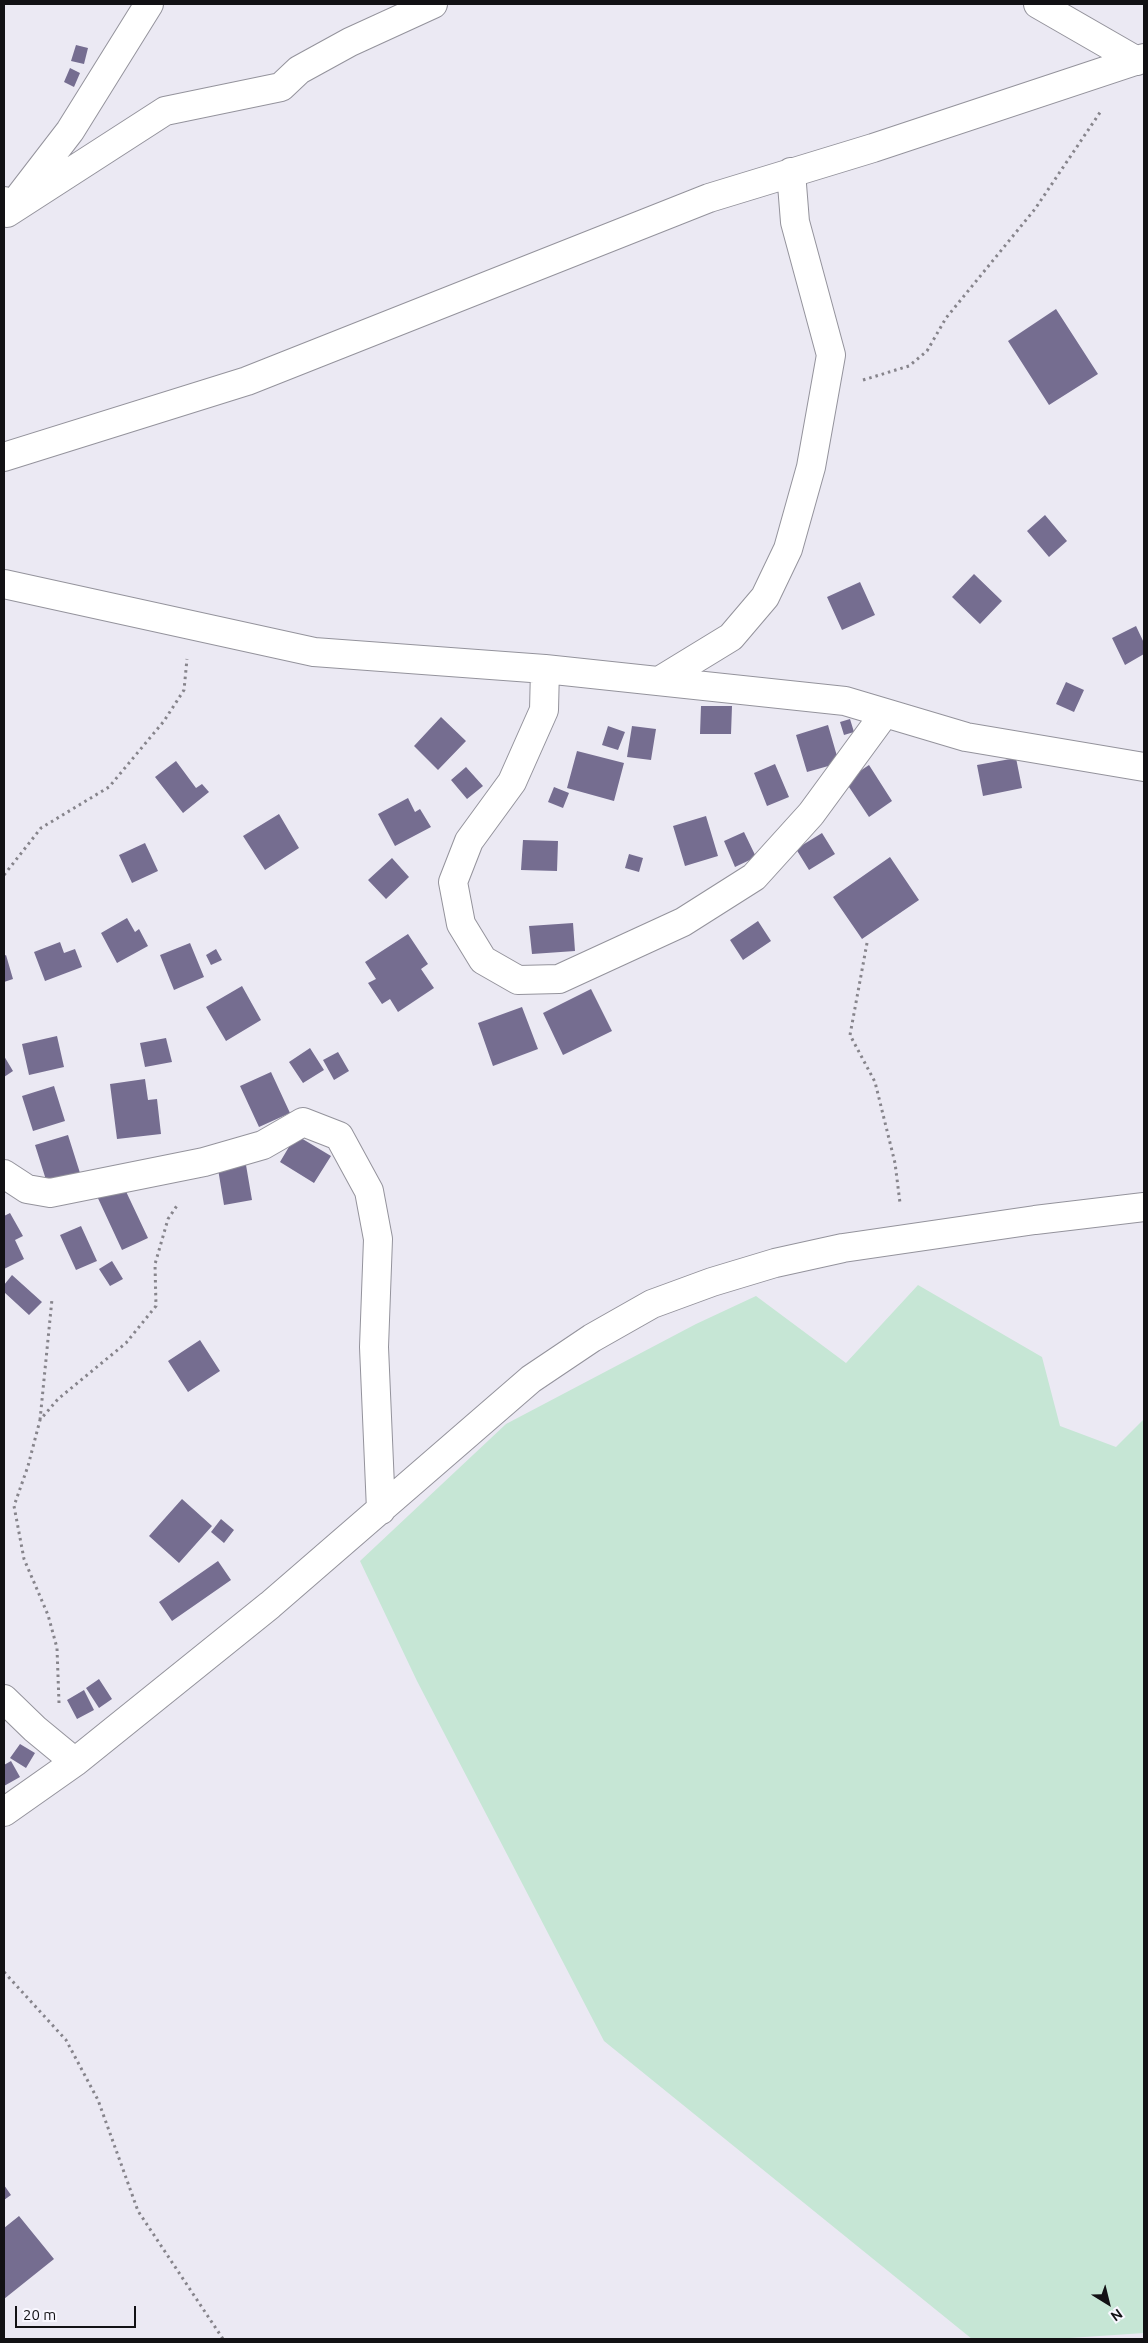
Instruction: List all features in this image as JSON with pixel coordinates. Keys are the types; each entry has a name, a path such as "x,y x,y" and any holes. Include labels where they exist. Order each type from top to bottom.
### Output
{"street":[{"path":"5,210 70,131 149,4"},
{"path":"5,210 166,111 281,87 300,70 325,56 433,4"},
{"path":"1038,4 1140,60"},
{"path":"4,457 247,381 709,198 873,148 1140,60"},
{"path":"659,681 731,638 765,597 788,548 811,467 831,355 795,222 791,172"},
{"path":"4,584 314,652 545,669 845,701 966,737 1144,767"},
{"path":"545,669 544,710 512,782 469,841 453,882 461,924 483,960 518,980 559,979 683,922 754,876 811,814 885,713"},
{"path":"4,1174 27,1189 50,1193 204,1162 263,1145 303,1122 339,1136 369,1191 378,1239 374,1347 381,1510"},
{"path":"4,1812 75,1762 270,1605 531,1379 592,1338 652,1304 712,1282 775,1263 843,1248 1144,1207"},
{"path":"4,1699 35,1729 75,1762"}],"path":[{"path":"863,381 909,366 927,351 946,318 1035,209 1103,109"},
{"path":"4,875 41,828 109,787 164,721 184,690 190,624"},
{"path":"867,943 850,1035 877,1091 895,1163 903,1239"},
{"path":"40,1420 58,1399 126,1343 156,1306 155,1264 168,1219 204,1162"},
{"path":"52,1299 40,1420 28,1466 14,1506 24,1559 48,1614 57,1648 59,1704 75,1762"},
{"path":"4,1972 66,2040 98,2100 138,2212 223,2339"}],"green space":[{"path":"918,1285 1042,1357 1060,1426 1116,1447 1144,1419 1144,2333 1055,2339 972,2339 604,2041 417,1681 360,1561 506,1424 696,1324 756,1296 846,1363"}],"building":[{"path":"76,45 88,48 84,64 71,61"},
{"path":"70,68 80,73 74,87 64,82"},
{"path":"1056,309 1098,374 1049,405 1008,341"},
{"path":"1045,515 1067,541 1049,557 1027,531"},
{"path":"974,574 1002,601 980,624 952,597"},
{"path":"860,582 875,615 842,630 827,597"},
{"path":"1136,626 1144,643 1144,654 1125,665 1112,638"},
{"path":"1066,682 1084,690 1074,712 1056,704"},
{"path":"701,706 732,706 731,734 700,734"},
{"path":"441,717 466,741 438,770 414,746"},
{"path":"850,719 854,732 844,735 840,722"},
{"path":"828,725 839,763 807,772 796,735"},
{"path":"608,726 625,732 618,750 602,745"},
{"path":"632,726 656,729 651,760 627,757"},
{"path":"577,751 624,763 614,801 567,788"},
{"path":"1016,758 1022,788 983,796 977,765"},
{"path":"176,761 196,788 202,784 209,792 183,813 155,777"},
{"path":"775,764 789,797 767,806 754,773"},
{"path":"869,765 892,801 869,817 845,781"},
{"path":"466,767 483,786 467,799 451,780"},
{"path":"554,787 569,793 563,808 548,802"},
{"path":"408,798 415,812 420,809 431,827 395,846 378,814"},
{"path":"279,814 299,848 265,870 243,836"},
{"path":"706,816 718,856 685,866 673,826"},
{"path":"744,832 756,857 735,867 724,841"},
{"path":"822,833 835,854 809,870 796,849"},
{"path":"523,840 558,841 557,871 521,870"},
{"path":"145,843 158,871 132,883 119,855"},
{"path":"629,854 643,858 639,872 625,868"},
{"path":"890,857 919,900 862,939 833,897"},
{"path":"392,858 409,877 386,899 368,880"},
{"path":"127,918 135,932 139,929 148,946 117,963 101,933"},
{"path":"758,921 771,941 743,960 730,940"},
{"path":"573,923 575,951 532,954 529,926"},
{"path":"408,934 428,964 421,969 434,988 398,1012 390,999 382,1004 368,983 376,979 365,962"},
{"path":"60,942 64,953 75,949 82,967 45,981 34,952"},
{"path":"190,943 204,977 174,990 160,955"},
{"path":"216,949 222,960 211,965 206,955"},
{"path":"6,955 13,979 4,982 4,956"},
{"path":"242,986 261,1020 226,1041 206,1007"},
{"path":"591,989 612,1031 563,1055 543,1013"},
{"path":"522,1007 538,1049 493,1066 478,1023"},
{"path":"57,1036 64,1067 29,1075 22,1044"},
{"path":"166,1038 172,1062 145,1067 140,1043"},
{"path":"310,1048 324,1070 303,1083 289,1062"},
{"path":"338,1052 349,1071 334,1080 323,1060"},
{"path":"4,1056 13,1071 4,1077"},
{"path":"271,1072 290,1113 259,1127 240,1086"},
{"path":"145,1079 148,1100 157,1099 161,1134 117,1139 110,1084"},
{"path":"54,1086 65,1121 33,1131 22,1096"},
{"path":"68,1135 80,1173 47,1183 35,1145"},
{"path":"296,1135 331,1156 314,1183 280,1162"},
{"path":"246,1165 252,1200 224,1205 218,1169"},
{"path":"122,1183 148,1238 122,1250 96,1194"},
{"path":"10,1213 23,1236 15,1240 24,1259 4,1269 4,1216"},
{"path":"81,1226 97,1261 76,1270 60,1235"},
{"path":"112,1261 123,1279 110,1286 99,1269"},
{"path":"12,1275 42,1302 29,1315 4,1292 4,1285"},
{"path":"200,1340 220,1371 188,1392 168,1361"},
{"path":"182,1499 212,1526 179,1563 149,1536"},
{"path":"221,1519 234,1530 224,1543 211,1532"},
{"path":"218,1561 231,1580 172,1621 159,1602"},
{"path":"99,1679 112,1699 99,1708 86,1688"},
{"path":"84,1690 94,1710 77,1719 67,1700"},
{"path":"20,1744 35,1753 26,1768 10,1758"},
{"path":"11,1761 20,1777 4,1786 4,1765"},
{"path":"4,2185 11,2195 4,2200"},
{"path":"19,2216 54,2259 4,2299 4,2228"}]}
